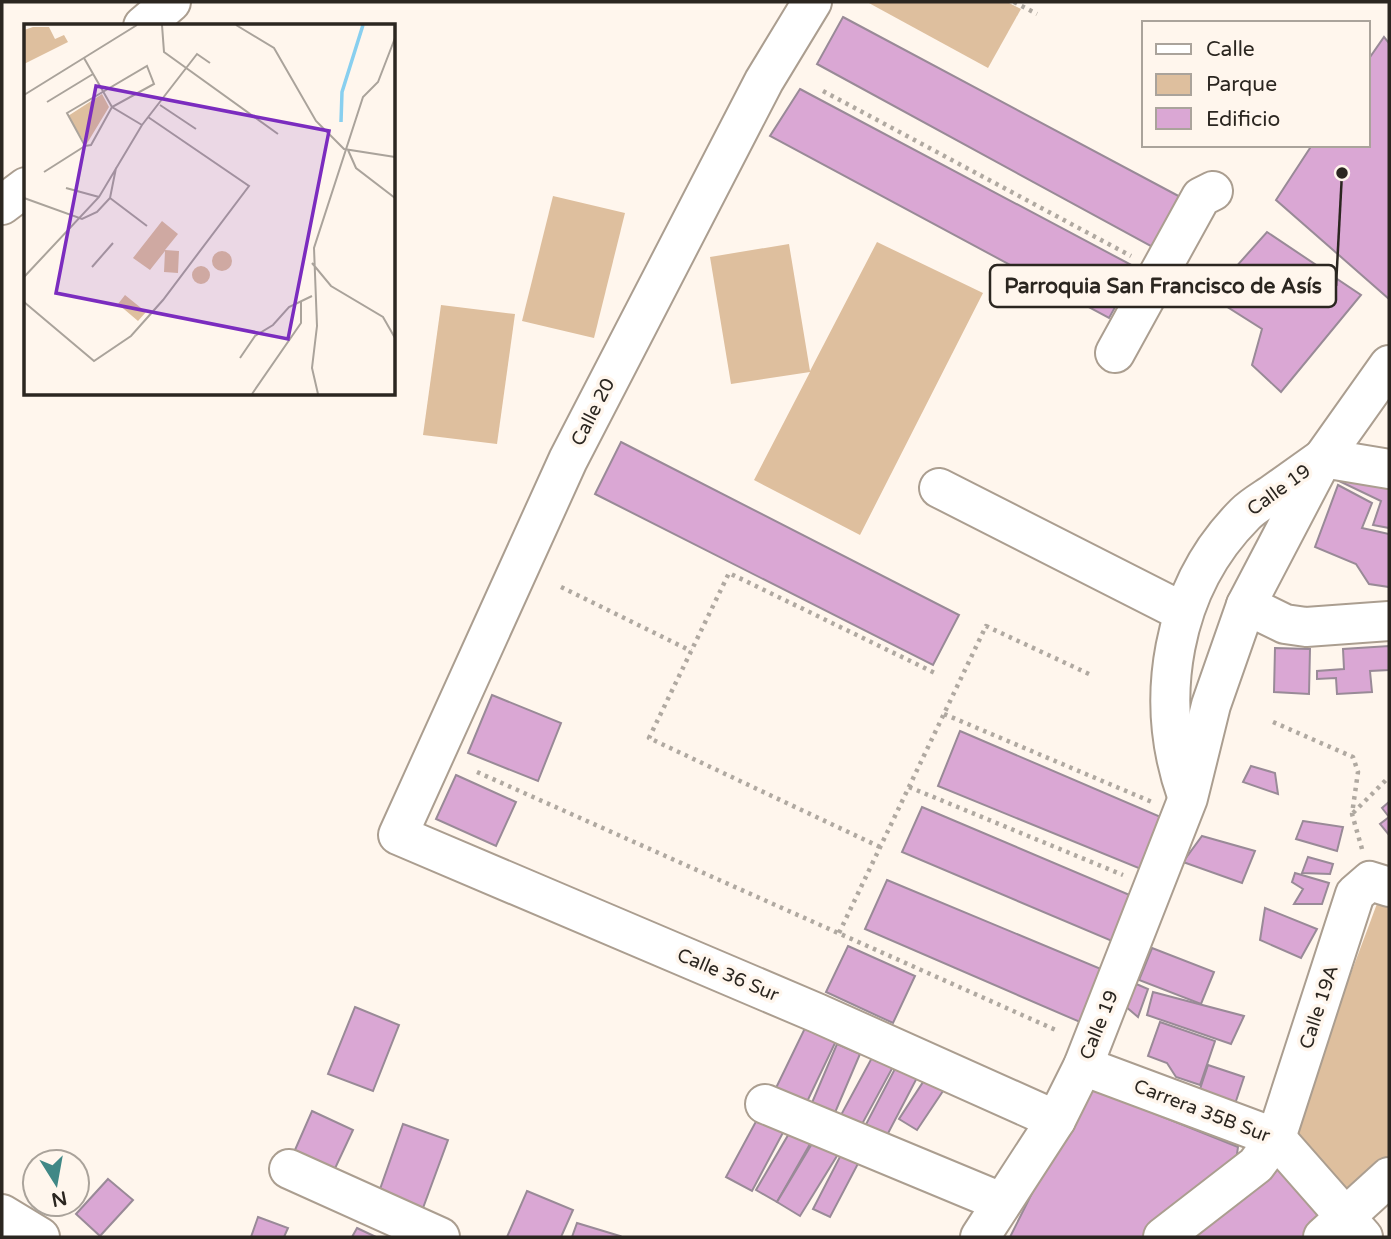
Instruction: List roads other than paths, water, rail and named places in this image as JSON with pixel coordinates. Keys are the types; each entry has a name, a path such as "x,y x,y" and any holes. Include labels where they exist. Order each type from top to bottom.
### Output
{"street":[{"path":"145,24 171,2"},
{"name":"Calle 20","path":"398,835 568,460 764,81 812,2"},
{"path":"2,205 24,188"},
{"path":"1115,353 1201,197 1213,191"},
{"name":"Calle 19","path":"980,1237 1056,1120 1083,1066 1173,802 1247,605 1323,458 1389,365"},
{"path":"1323,458 1389,469"},
{"name":"Calle 19","path":"1173,802 1180,774 1170,725 1170,675 1183,612 1209,559 1245,513 1323,458"},
{"path":"939,488 1183,612"},
{"path":"1247,605 1285,624 1306,627 1389,621"},
{"name":"Calle 36 Sur","path":"398,835 817,1013 1056,1120"},
{"name":"Calle 19A","path":"1276,1138 1355,894 1384,883"},
{"name":"Carrera 35B Sur","path":"1083,1066 1276,1138 1344,1231"},
{"path":"765,1104 1001,1202"},
{"path":"1163,1237 1256,1164 1276,1138"},
{"path":"289,1169 440,1237"},
{"path":"1344,1231 1389,1177"},
{"path":"2,1214 40,1237"}],"place":[{"name":"Parroquia San Francisco de Asís","path":"1342,173"}]}
